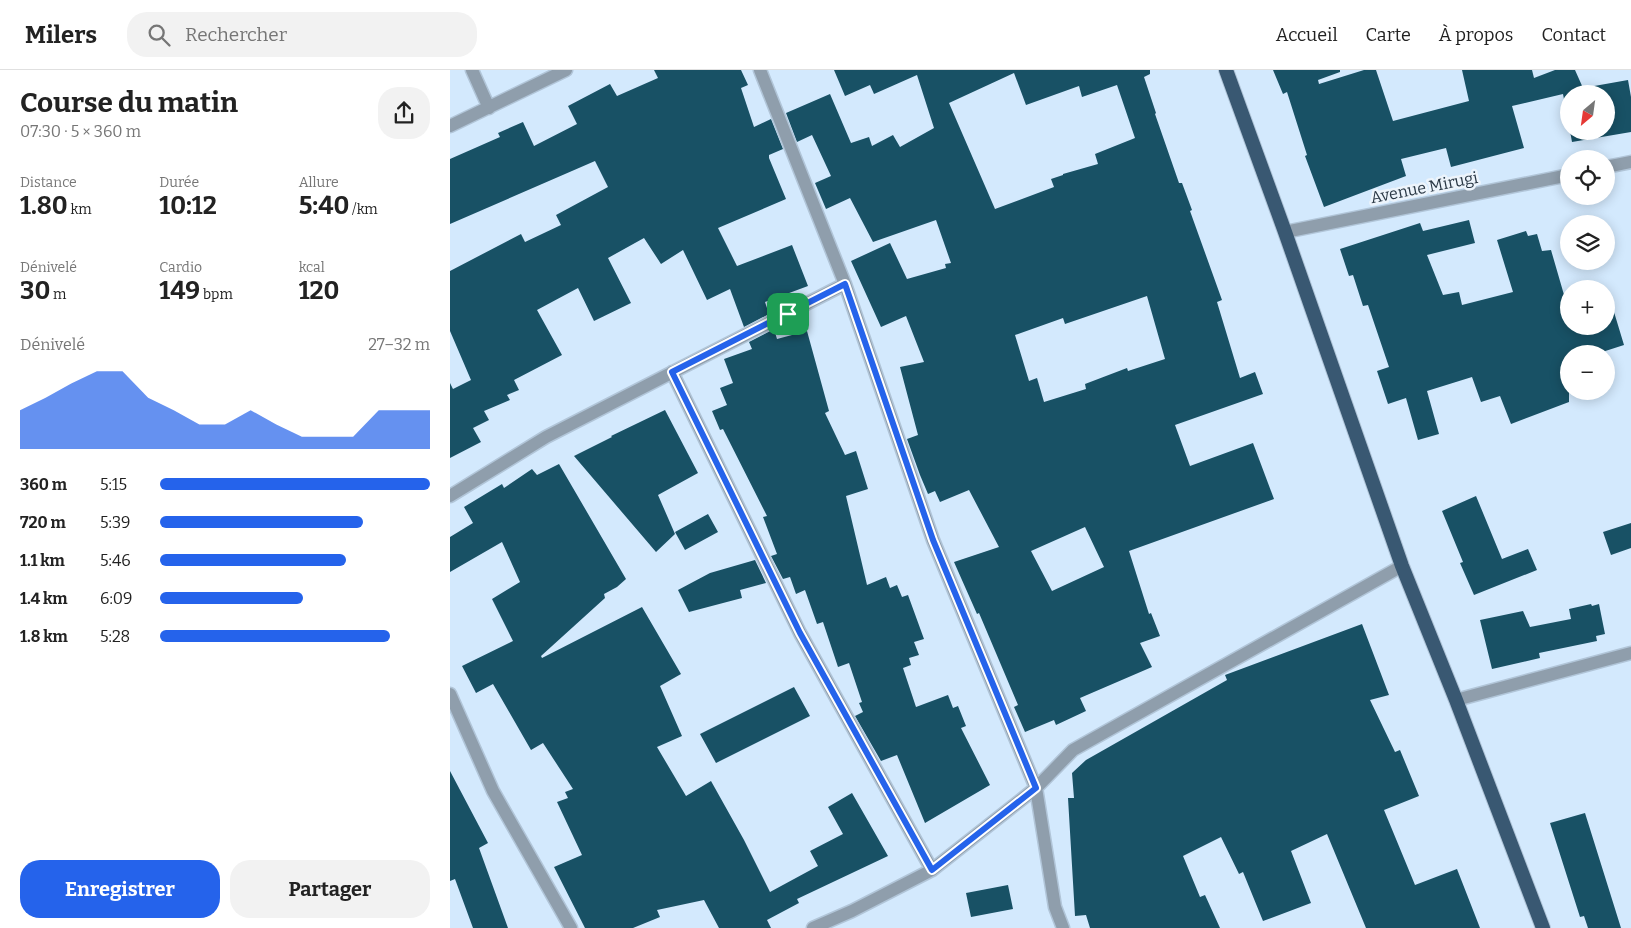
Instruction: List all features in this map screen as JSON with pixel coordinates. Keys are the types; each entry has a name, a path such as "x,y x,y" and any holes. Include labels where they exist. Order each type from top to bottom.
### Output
{"highway":[{"path":"1226,70 1402,566 1456,700 1543,928"}],"street":[{"path":"472,70 489,108"},
{"path":"450,126 566,70"},
{"path":"760,70 845,284 933,540 1036,788 1055,907 1062,928"},
{"path":"1615,165 1631,162"},
{"name":"Avenue Mirugi","path":"1285,232 1560,177"},
{"path":"450,496 546,437 845,284"},
{"path":"672,372 800,633 932,870"},
{"path":"813,928 852,911 932,870 1036,788 1073,750 1402,566"},
{"path":"1456,700 1631,653"},
{"path":"450,694 493,790 571,928"}],"building":[{"path":"654,70 741,70 748,85 741,88 754,127 771,119 783,149 769,155 769,158 786,199 718,228 737,266 792,245 808,286 765,302 769,314 744,327 730,289 707,300 683,250 661,264 644,238 608,258 631,303 594,321 578,288 537,310 562,355 514,380 519,390 507,395 510,400 484,411 489,420 473,428 481,442 450,458 450,383 453,389 471,380 450,331 450,271 521,234 525,242 561,225 556,215 608,187 595,161 450,224 450,159 500,137 498,133 523,122 534,146 577,124 568,106 610,84 617,96 658,78"},
{"path":"834,70 1150,70 1150,74 1144,77 1179,183 1182,183 1192,210 1190,211 1222,300 1217,302 1240,378 1255,372 1263,394 1175,425 1190,466 1253,443 1274,499 1129,551 1149,614 1151,613 1160,636 1140,643 1152,667 1080,698 1086,711 1056,725 1054,720 1025,732 1014,707 1018,705 979,613 977,614 954,562 999,547 969,490 940,502 935,491 928,494 907,439 918,435 900,367 924,362 906,316 881,327 851,261 890,243 907,279 946,268 945,264 951,263 936,220 873,242 850,198 826,209 815,183 831,176 812,135 797,142 786,113 830,94 851,143 869,137 872,146 893,135 900,147 934,128 917,75 874,94 870,85 845,96","holes":["1014,73 1026,105 1079,86 1082,97 1117,85 1135,138 1095,154 1098,164 1051,179 1054,187 995,209 949,103","1147,296 1165,359 1128,371 1127,368 1085,384 1086,389 1044,402 1037,378 1029,381 1015,335 1063,318 1065,324","1085,527 1104,567 1052,591 1031,551"]},
{"path":"1273,70 1340,70 1340,72 1318,80 1319,84 1364,70 1376,70 1393,121 1469,101 1462,70 1532,70 1534,78 1555,70 1575,70 1582,85 1560,85 1560,95 1512,106 1524,148 1451,167 1446,148 1401,159 1406,176 1324,207 1305,156 1307,155 1287,92 1283,94"},
{"path":"1628,80 1631,97 1631,132 1615,135 1615,85 1600,85"},
{"path":"1469,220 1475,243 1427,255 1443,295 1459,292 1462,305 1513,292 1497,240 1526,231 1528,236 1537,234 1542,251 1551,250 1560,281 1560,335 1615,335 1615,315 1624,345 1615,348 1615,345 1560,345 1560,400 1569,400 1569,402 1511,424 1500,396 1481,402 1472,377 1427,391 1439,434 1418,440 1406,398 1388,404 1377,371 1389,367 1368,305 1363,306 1353,275 1349,276 1340,249 1420,223 1423,231"},
{"path":"774,329 777,339 807,331 829,411 825,413 845,455 856,451 868,489 846,496 867,585 886,577 890,588 897,585 902,597 908,595 924,639 914,642 919,655 909,658 911,665 903,668 916,707 948,695 953,708 958,706 966,726 961,728 990,785 925,823 897,755 881,761 855,716 863,712 859,703 862,702 849,663 838,667 823,622 817,624 805,590 796,594 790,577 783,579 771,556 777,554 763,517 767,516 723,429 720,430 712,411 727,405 720,388 733,383 724,359 752,349 749,342"},
{"path":"665,410 698,473 658,495 675,534 656,552 574,456"},
{"path":"559,464 626,579 617,587 604,594 605,598 541,656 542,658 642,607 681,674 660,686 682,736 657,747 686,796 711,781 770,892 818,866 810,851 843,834 828,807 852,793 888,856 797,899 799,903 767,920 771,928 719,928 704,900 657,910 660,917 633,928 585,928 554,867 582,855 557,802 568,798 565,792 573,789 543,743 531,750 493,684 476,693 462,666 513,641 492,599 520,582 502,542 450,572 450,537 473,523 464,507 502,484 504,488 532,469 537,475"},
{"path":"1476,496 1502,559 1528,549 1537,570 1474,595 1460,563 1463,562 1442,511"},
{"path":"708,514 718,532 685,550 675,532"},
{"path":"1631,523 1631,548 1611,555 1603,532"},
{"path":"755,560 766,583 740,590 742,598 689,612 678,590 710,573"},
{"path":"1591,604 1592,606 1599,604 1605,634 1596,636 1597,641 1539,653 1540,658 1492,669 1480,620 1523,611 1530,627 1571,619 1569,609"},
{"path":"1362,624 1389,695 1370,700 1395,752 1400,750 1419,796 1384,810 1415,885 1457,869 1480,928 1366,928 1327,834 1291,851 1311,903 1263,921 1243,872 1239,874 1221,837 1183,856 1200,897 1205,895 1220,928 1090,928 1086,915 1075,916 1068,798 1074,798 1072,773 1086,760 1227,680 1225,675"},
{"path":"794,687 810,716 716,763 700,734"},
{"path":"450,771 488,843 479,848 508,928 473,928 455,879 450,881"},
{"path":"1585,813 1621,928 1588,928 1584,916 1580,917 1550,823"},
{"path":"1008,885 1013,909 971,917 966,893"}],"route":[{"path":"845,284 933,540 1036,788 932,870 800,633 672,372 788,314 845,284"}]}
